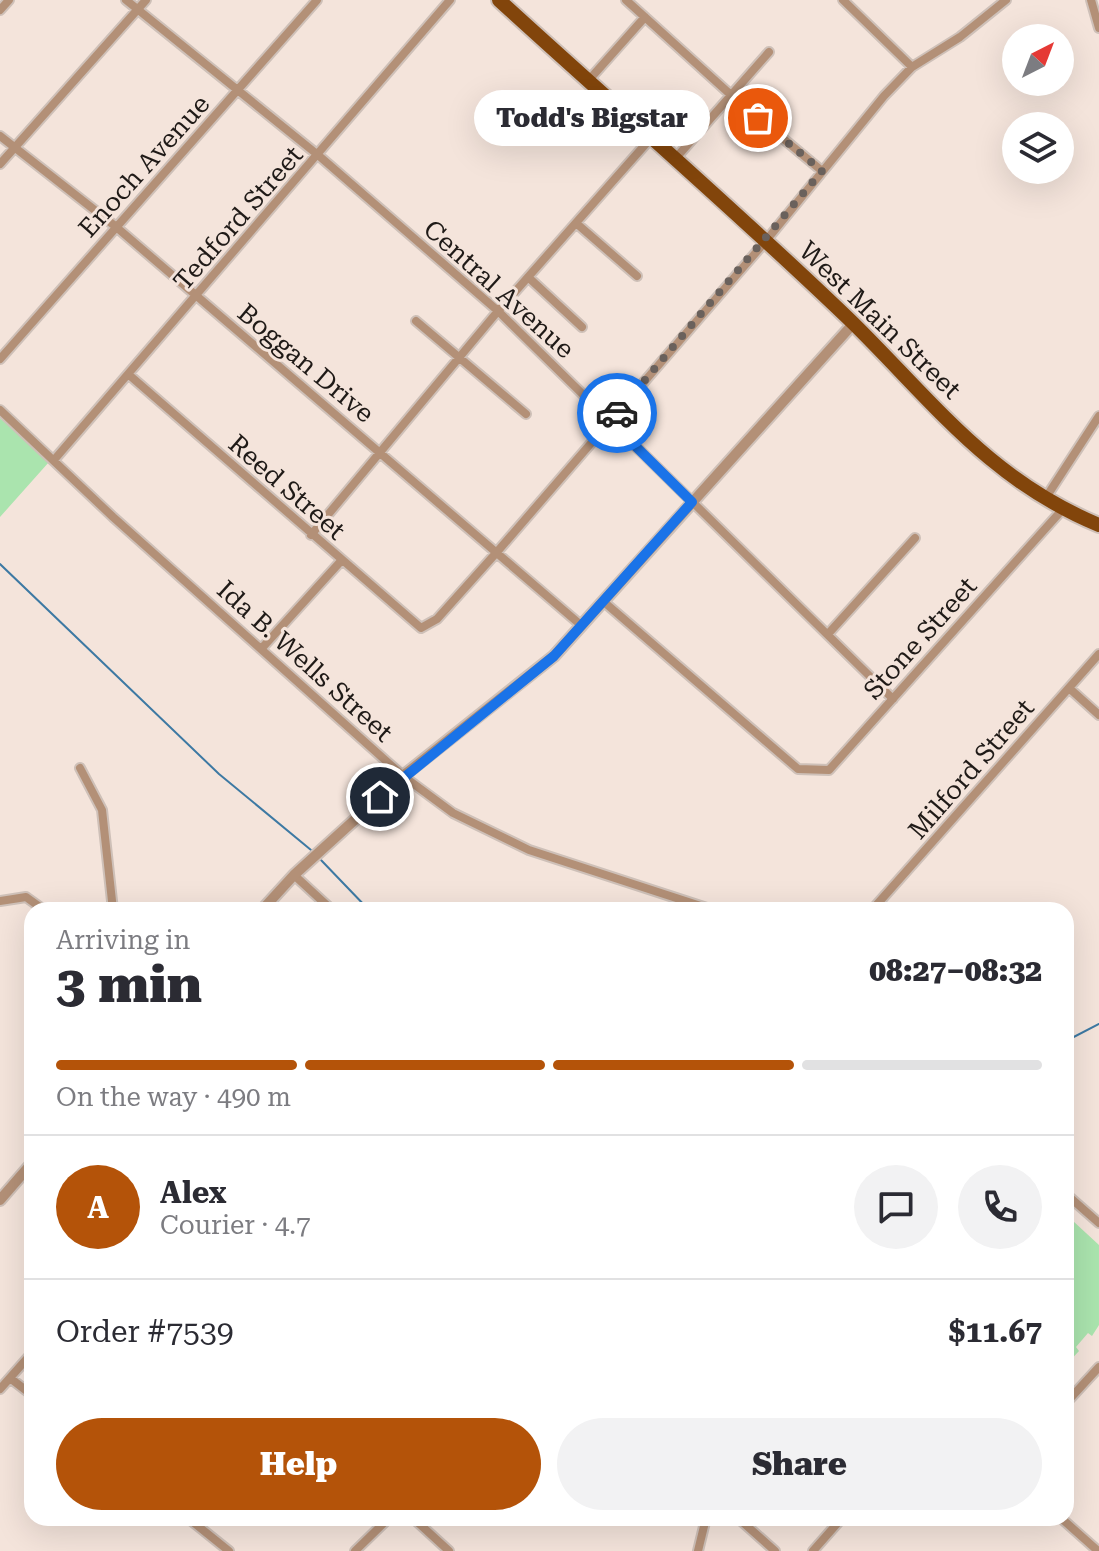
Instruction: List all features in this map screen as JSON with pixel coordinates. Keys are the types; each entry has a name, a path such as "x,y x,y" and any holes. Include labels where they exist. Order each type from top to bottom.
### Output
{"main road":[{"name":"West Main Street","path":"501,1 853,324 976,449 1045,500 1099,525"}],"street":[{"path":"0,10 9,0"},
{"name":"Central Avenue","path":"126,0 318,155 498,311 893,699"},
{"path":"0,164 146,0"},
{"name":"Enoch Avenue","path":"0,359 317,0"},
{"name":"Tedford Street","path":"54,460 450,0"},
{"path":"626,0 731,95 822,171"},
{"path":"843,0 912,67"},
{"path":"497,552 912,67 960,37 1006,0"},
{"path":"1091,0 1099,28"},
{"path":"588,81 645,17"},
{"path":"675,159 769,52"},
{"name":"Boggan Drive","path":"0,136 115,226 582,626"},
{"path":"311,535 498,311 651,138"},
{"path":"576,223 637,276"},
{"path":"528,277 582,327"},
{"path":"416,321 526,414"},
{"path":"269,902 294,875 403,776 554,656 853,324"},
{"name":"Reed Street","path":"128,374 421,628 437,619 497,552"},
{"name":"Ida B. Wells Street","path":"0,410 403,776 453,813 529,850 688,902"},
{"path":"1045,500 1099,416"},
{"name":"Stone Street","path":"604,602 798,769 829,770 1062,510"},
{"path":"828,634 915,538"},
{"path":"262,648 341,561"},
{"name":"Milford Street","path":"879,902 1099,654"},
{"path":"1069,688 1099,715"},
{"path":"80,768 102,810 112,902"},
{"path":"294,875 323,902"},
{"path":"0,901 26,897 33,902"},
{"path":"0,1200 24,1172"},
{"path":"1074,1201 1099,1223"},
{"path":"0,1389 24,1362"},
{"path":"1074,1394 1099,1367"},
{"path":"10,1378 24,1389"},
{"path":"198,1526 229,1551"},
{"path":"355,1551 381,1526"},
{"path":"422,1526 449,1551"},
{"path":"698,1551 704,1526"},
{"path":"747,1526 775,1551"},
{"path":"813,1551 835,1526"},
{"path":"1070,1526 1098,1551"}],"green space":[{"path":"0,418 49,462 0,517"},
{"path":"1074,1222 1099,1245 1099,1325 1092,1336 1088,1333 1076,1347 1079,1351 1074,1356"}],"waterway":[{"path":"0,564 219,774 311,850"},
{"path":"320,859 361,902"},
{"path":"1074,1037 1099,1024"}],"way so far":[{"path":"617,413 822,171 758,118"}],"place":[{"name":"Todd's Bigstar","path":"758,118"}],"route":[{"path":"380,797 554,656 692,502 610,421 617,413"}]}
